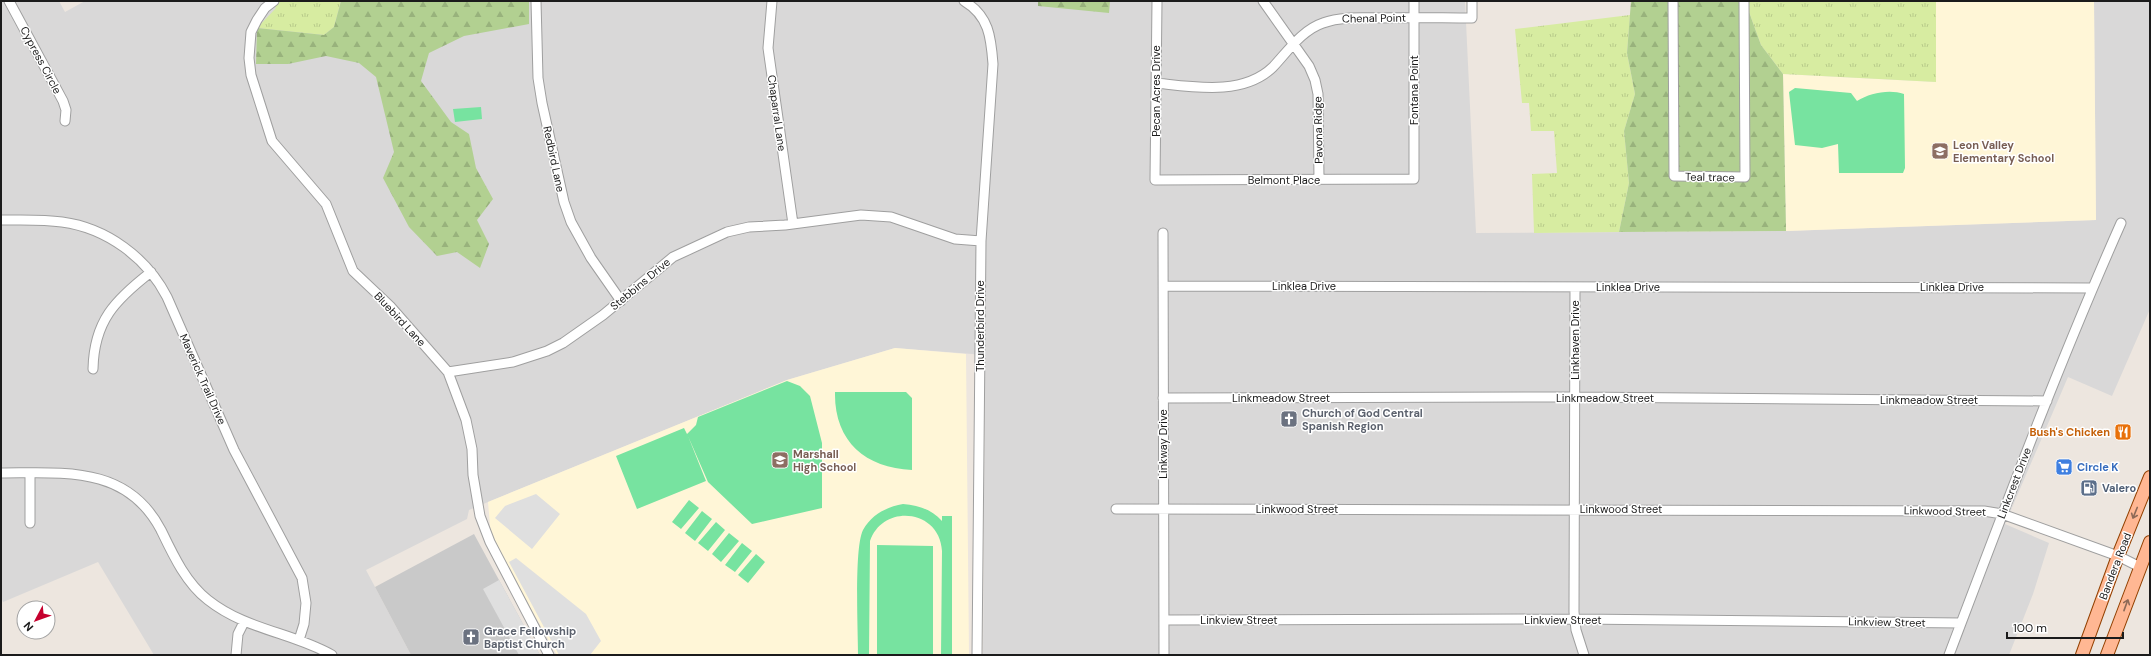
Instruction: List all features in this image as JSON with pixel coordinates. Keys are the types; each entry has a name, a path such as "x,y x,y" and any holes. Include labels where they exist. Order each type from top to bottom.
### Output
{"main road":[{"name":"Bandera Road","path":"2082,655 2118,556 2150,477"},
{"path":"2107,655 2150,542"}],"street":[{"name":"Cypress Circle","path":"9,1 63,101 66,110 65,121"},
{"name":"Bluebird Lane","path":"274,1 265,8 251,32 249,58 251,75 272,141 282,156 326,204 353,271 390,306 448,372 466,420 480,516 490,542 549,655"},
{"name":"Redbird Lane","path":"536,1 538,78 542,103 564,202 571,222 590,258 621,301"},
{"name":"Chaparral Lane","path":"772,1 768,48 793,224"},
{"name":"Pecan Acres Drive","path":"1155,180 1157,1"},
{"name":"Pavona Ridge","path":"1263,1 1313,73 1318,94 1319,180"},
{"name":"Fontana Point","path":"1414,1 1414,179"},
{"name":"Chenal Point","path":"1156,83 1198,87 1229,86 1246,83 1271,68 1294,44 1314,27 1335,19 1414,17 1472,18 1472,1"},
{"name":"Teal trace","path":"1673,1 1674,176 1745,177 1744,1"},
{"name":"Thunderbird Drive","path":"967,3 979,11 987,24 992,39 993,66 981,241 977,655"},
{"name":"Belmont Place","path":"1155,180 1414,179"},
{"name":"Stebbins Drive","path":"448,372 514,362 547,351 578,334 621,301 673,257 717,236 749,227 793,224 861,215 881,215 955,239 981,241"},
{"name":"Maverick Trail Drive","path":"1,220 48,220 76,225 118,243 151,272 167,298 234,450 302,578 306,603 304,624 300,640"},
{"name":"Linkcrest Drive","path":"1949,655 2047,400 2092,288 2121,223"},
{"name":"Linkway Drive","path":"1163,233 1164,655"},
{"path":"93,369 95,349 99,335 111,309 118,300 151,272"},
{"name":"Linklea Drive","path":"1164,286 2092,288"},
{"name":"Linkhaven Drive","path":"1575,287 1573,509 1576,630 1584,655"},
{"name":"Linkmeadow Street","path":"1163,398 1574,397 2047,400"},
{"path":"1,473 80,474 111,482 146,508 193,584 220,609 244,622 300,640 332,655"},
{"path":"30,473 30,523"},
{"name":"Linkwood Street","path":"1116,509 1984,511 2002,514 2118,556 2140,567"},
{"name":"Linkview Street","path":"1164,620 1576,619 1961,623"},
{"path":"236,655 238,634 244,622"}],"shaded area":[{"path":"1,1 59,1 65,12 85,1 1465,1 1476,233 1786,231 2096,220 2094,1 2150,1 2150,309 2112,396 2068,377 2005,524 2049,543 2033,594 2009,655 983,655 985,355 895,348 787,380 488,502 469,510 467,519 366,570 411,655 154,655 98,562 3,602 1,597"},
{"name":"Leon Valley Elementary School","path":"1936,1 2094,1 2096,220 1786,231 1783,74 1936,82"},
{"name":"Marshall High School","path":"895,348 966,354 969,655 557,655 491,537 488,502 787,380"},
{"path":"536,494 560,514 532,549 495,518 505,506"},
{"path":"474,534 540,655 411,655 375,587"},
{"path":"516,558 586,614 601,641 590,655 559,655 509,562"},
{"path":"499,580 540,655 519,655 483,589"}],"green space":[{"path":"270,1 341,1 334,27 324,35 257,28 276,8"},
{"path":"341,1 529,1 529,24 464,36 429,53 421,81 451,122 469,134 476,168 493,199 477,220 489,244 480,268 457,252 437,256 409,227 383,178 394,152 376,77 359,63 326,56 288,64 256,64 257,28 324,35 334,27"},
{"path":"1038,1 1110,1 1109,13 1038,6"},
{"path":"1631,1 1745,1 1761,45 1783,74 1786,231 1619,232 1629,183 1624,131 1635,94 1627,53"},
{"path":"1745,1 1936,1 1936,82 1783,74 1761,45"},
{"path":"1630,15 1627,53 1635,94 1624,131 1629,183 1619,232 1534,233 1532,174 1557,173 1554,131 1531,131 1529,103 1522,103 1515,29"},
{"path":"1795,88 1851,93 1857,101 1868,96 1886,92 1904,94 1905,168 1903,173 1839,173 1838,144 1822,148 1795,145 1789,92"},
{"path":"481,107 482,119 455,122 453,109"},
{"path":"787,381 800,386 810,396 822,443 822,508 752,524 708,482 688,436 706,481 637,509 616,456 684,428 687,434 696,425 698,417"},
{"path":"835,392 906,392 912,398 912,470 880,464 856,449 847,438 840,425 836,409"},
{"path":"689,500 699,508 681,529 672,522"},
{"path":"903,504 925,509 942,521 942,516 952,516 952,655 941,655 942,551 939,537 932,526 922,519 910,516 898,516 886,521 877,529 870,541 869,655 858,655 857,571 860,540 863,530 875,516 886,509"},
{"path":"702,511 712,519 695,541 685,533"},
{"path":"716,522 725,530 708,551 698,543"},
{"path":"729,533 739,541 721,562 712,554"},
{"path":"742,543 752,551 735,572 725,565"},
{"path":"877,545 933,546 933,655 877,655"},
{"path":"756,554 765,562 748,583 738,575"}],"place":[{"name":"Leon Valley Elementary School","path":"1940,151"},
{"name":"Church of God Central Spanish Region","path":"1289,419"},
{"name":"Bush's Chicken","path":"2123,432"},
{"name":"Marshall High School","path":"780,460"},
{"name":"Circle K","path":"2064,467"},
{"name":"Valero","path":"2089,488"},
{"name":"Grace Fellowship Baptist Church","path":"471,637"}]}
